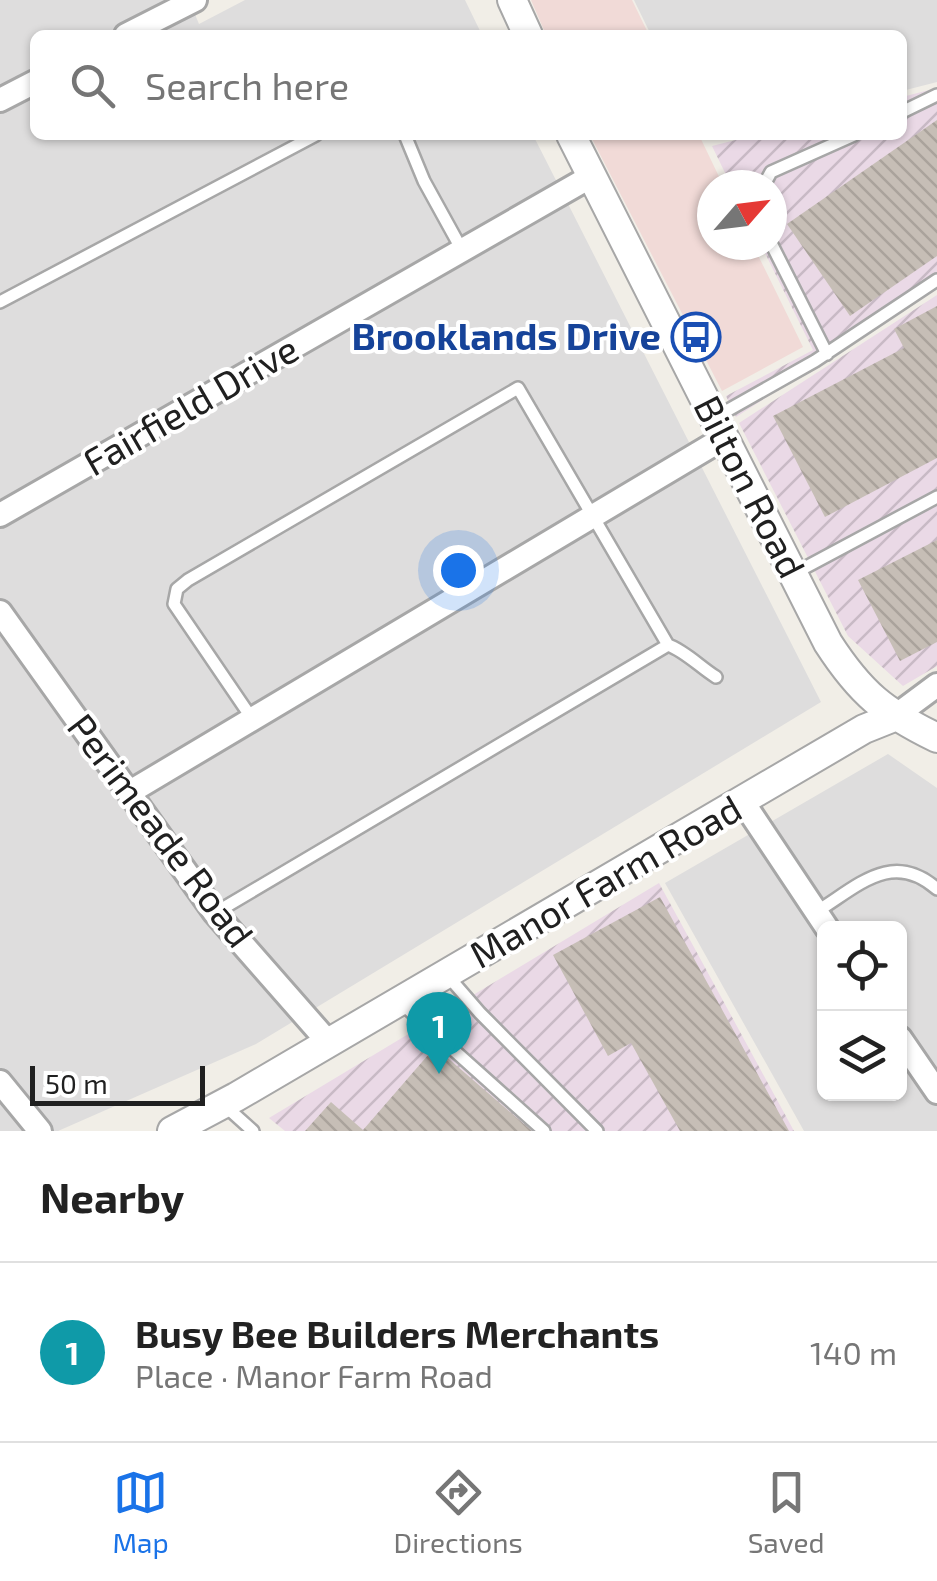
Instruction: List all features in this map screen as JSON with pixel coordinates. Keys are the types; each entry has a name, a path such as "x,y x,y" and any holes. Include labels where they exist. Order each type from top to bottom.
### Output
{"street":[{"path":"136,30 195,0"},
{"path":"516,1 526,30"},
{"path":"0,100 30,85"},
{"name":"Bilton Road","path":"574,140 828,643 846,671 894,717"},
{"name":"Fairfield Drive","path":"0,515 590,177"},
{"path":"130,792 594,516 719,428"},
{"name":"Perimeade Road","path":"0,612 215,913 329,1043"},
{"path":"937,685 894,717 937,738"},
{"name":"Manor Farm Road","path":"172,1131 864,729 894,717"},
{"path":"743,802 821,920"},
{"path":"907,1046 924,1065 937,1092"},
{"path":"0,1082 40,1131"}],"lane":[{"path":"907,110 937,96"},
{"path":"0,302 307,140"},
{"path":"407,140 424,182 462,250"},
{"path":"775,170 843,140"},
{"path":"780,260 827,354"},
{"path":"719,428 937,280"},
{"path":"253,720 174,604 178,589 518,388 668,645 678,648 716,677"},
{"path":"793,574 937,497"},
{"path":"215,913 668,645"},
{"path":"821,920 886,872 906,870 923,876 937,890"},
{"path":"447,974 480,1013 597,1131"},
{"path":"400,1002 544,1131"},
{"path":"222,1104 253,1131"}],"shaded area":[{"path":"0,0 189,0 199,24 245,0 465,0 480,30 30,30 30,140 536,140 821,702 256,1044 58,1131 0,1131"},
{"path":"531,0 632,0 647,30 544,30"},
{"path":"634,0 937,0 937,82 907,90 907,30 649,30"},
{"path":"937,88 937,287 736,417 726,396 813,350 768,260 787,260 787,170 724,170 712,146 735,140 907,140 907,96"},
{"path":"593,140 701,140 716,170 697,170 697,260 760,260 803,347 722,391"},
{"path":"937,295 937,666 903,686 848,636 739,423"},
{"path":"888,754 937,788 937,1131 804,1131 665,883"},
{"path":"659,883 794,1131 285,1131 269,1118"}],"building":[{"path":"937,120 937,256 850,316 787,224"},
{"path":"937,306 937,458 825,517 773,416 904,348 894,329"},
{"path":"937,540 937,642 900,661 858,580"},
{"path":"660,897 789,1131 680,1131 631,1043 608,1056 553,955"},
{"path":"435,1047 532,1131 305,1131 331,1102 363,1130"}],"place":[{"name":"Brooklands Drive","path":"696,337"},
{"name":"Busy Bee Builders Merchants","path":"439,1074"}]}
